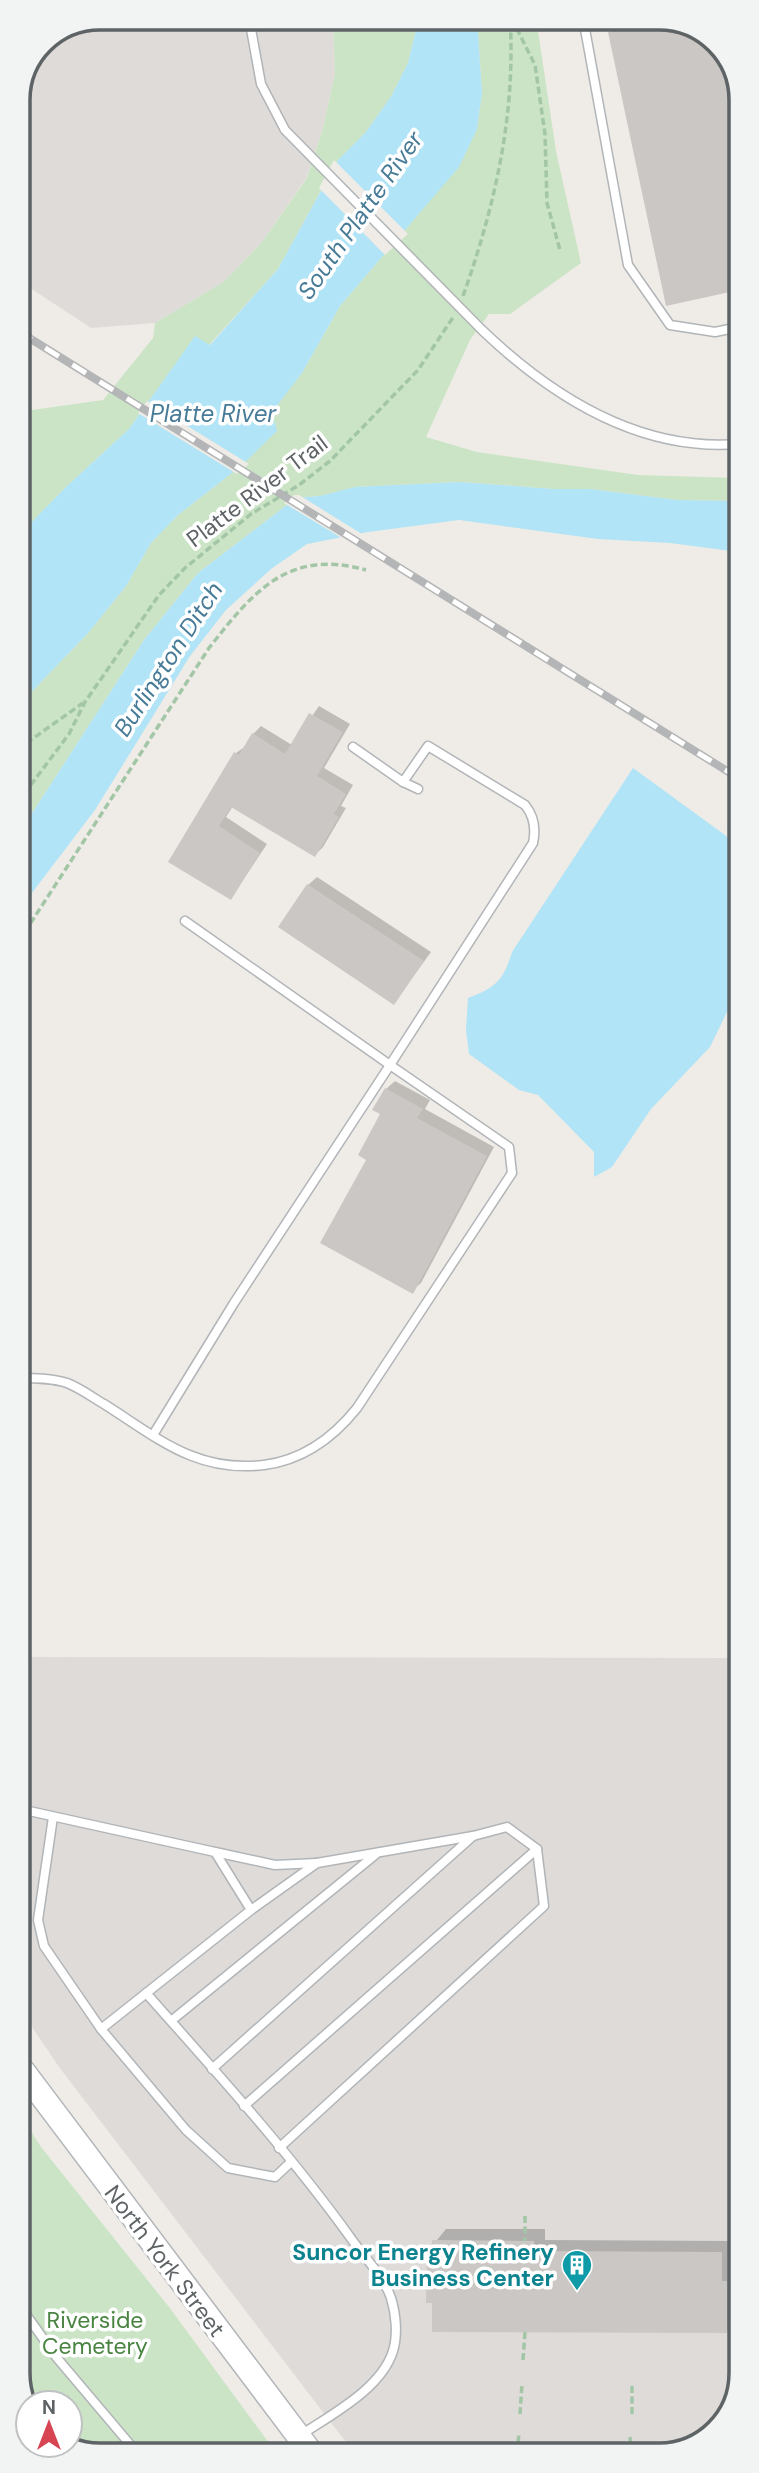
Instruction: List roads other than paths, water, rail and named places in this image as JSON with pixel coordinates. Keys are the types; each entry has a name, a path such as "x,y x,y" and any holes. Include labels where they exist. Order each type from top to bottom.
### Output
{"main road":[{"name":"North York Street","path":"30,2080 303,2443"}],"lane":[{"path":"251,30 261,84 285,130 482,330 539,381 571,402 613,422 693,442 729,444"},
{"path":"585,30 628,265 670,325 715,332 729,329"},
{"path":"153,1435 234,1303 533,843 535,832 530,812 525,805 428,746 403,782"},
{"path":"353,747 403,782 418,789"},
{"path":"30,1379 66,1383 184,1455 208,1464 233,1467 278,1463 322,1443 341,1427 357,1408 512,1173 509,1147 185,921"},
{"path":"30,1811 275,1865 317,1863 473,1836 507,1827 537,1849 544,1906 279,2148"},
{"path":"53,1817 38,1920 44,1946 101,2029 186,2130 228,2168 275,2177 291,2162"},
{"path":"212,2069 473,1836"},
{"path":"244,2106 537,1849"},
{"path":"215,1852 251,1910"},
{"path":"171,2021 378,1853"},
{"path":"101,2029 251,1910 317,1863"},
{"path":"146,1993 291,2162 381,2277 391,2298 396,2333 393,2351 372,2383 308,2443"},
{"path":"30,2320 57,2358 129,2443"}],"water":[{"name":"Platte River","path":"416,30 478,30 482,93 477,129 459,167 340,306 302,373 272,412 277,431 241,466 178,515 151,543 126,586 89,632 30,693 30,524 129,429 195,336 210,345 278,269 338,160 366,132 392,95 408,63"},
{"name":"Burlington Ditch","path":"460,482 590,489 677,500 729,501 729,551 670,543 598,539 459,520 368,532 307,544 271,569 226,610 190,656 95,810 30,896 30,816 144,640 198,573 296,498 320,496 355,487"},
{"path":"633,768 729,838 729,1008 710,1047 651,1109 612,1167 594,1177 594,1152 538,1095 519,1090 469,1054 466,1030 468,998 497,982 512,952"}],"railway":[{"path":"30,338 729,772"}],"place":[{"name":"Suncor Energy Refinery Business Center","path":"577,2292"}],"water label":[{"name":"South Platte River","path":"360,215"}],"park label":[{"name":"Riverside Cemetery","path":"95,2333"}]}
